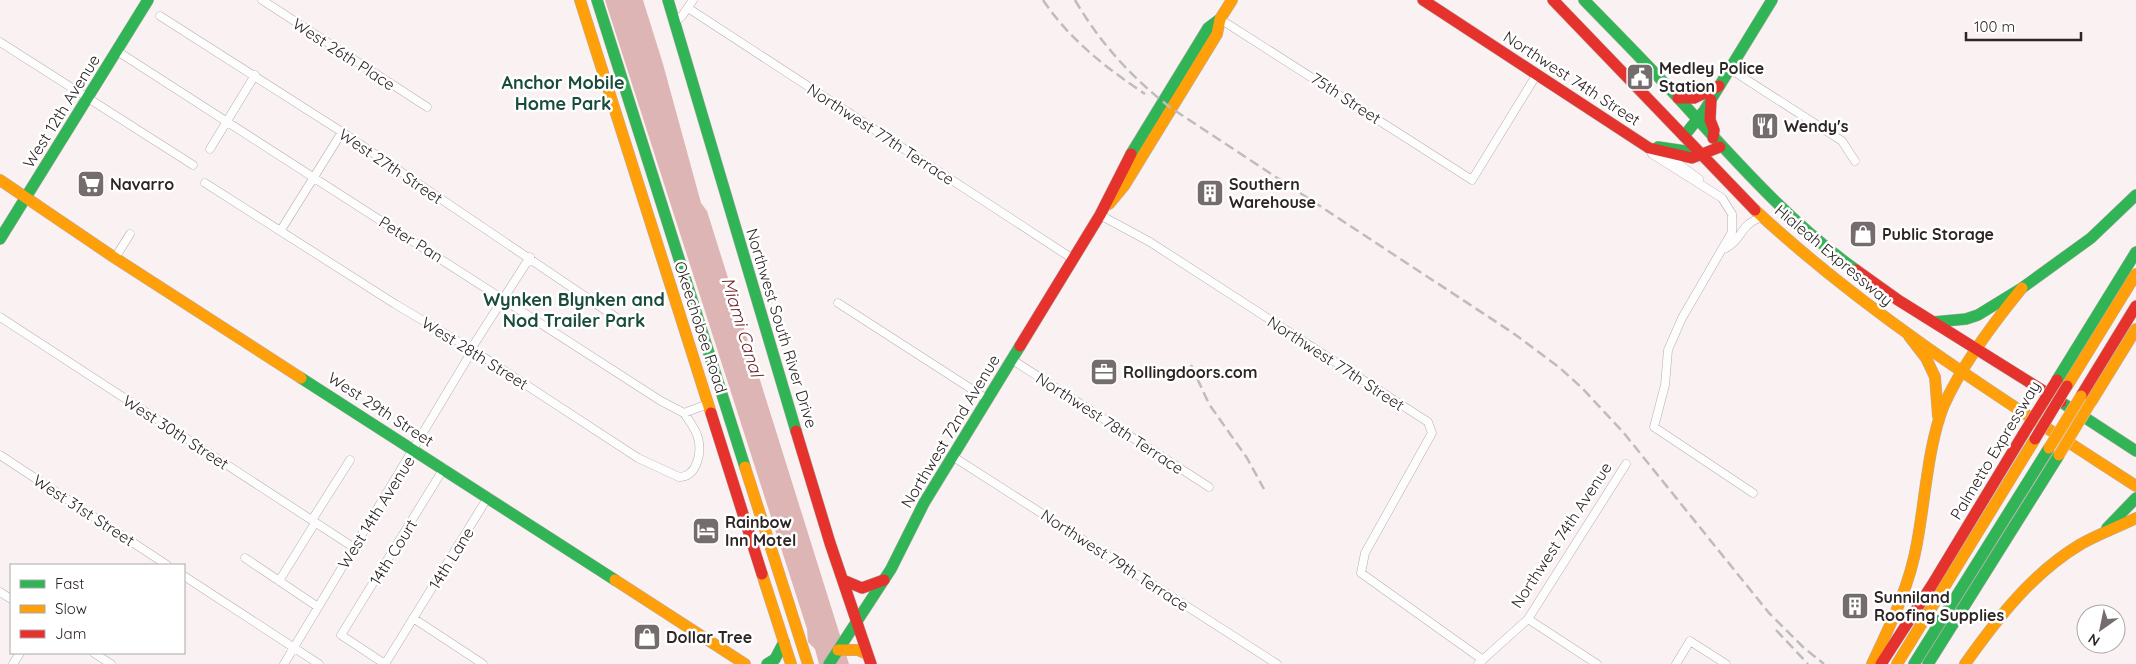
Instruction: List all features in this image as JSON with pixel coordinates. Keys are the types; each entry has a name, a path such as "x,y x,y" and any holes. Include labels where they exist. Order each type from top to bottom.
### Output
{"main road":[{"name":"West 12th Avenue","path":"0,239 148,0"},
{"name":"Okeechobee Road","path":"580,0 791,664"},
{"name":"Okeechobee Road","path":"597,0 808,664"},
{"name":"Northwest South River Drive","path":"668,0 750,282 856,621 865,656"},
{"name":"Northwest 72nd Avenue","path":"829,664 884,580 952,456 1100,215 1124,186 1175,104 1217,34 1220,19 1232,0"},
{"name":"Northwest 74th Street","path":"1423,0 1657,150"},
{"name":"Hialeah Expressway","path":"1553,0 1763,217 1833,278 1909,336 1962,373 2136,486"},
{"name":"Hialeah Expressway","path":"1584,0 1678,98 1716,143 1780,208 1837,257 1876,286 1980,349 2136,451"},
{"path":"1684,136 1711,100 1772,0"},
{"path":"1678,98 1694,98 1720,86"},
{"path":"1657,150 1670,147 1700,154 1716,143 1710,117 1711,100"},
{"name":"West 29th Street","path":"0,180 116,258 745,664"},
{"path":"1934,322 1966,319 1978,315 2022,288 2091,238 2136,195"},
{"name":"Palmetto Expressway","path":"1881,664 1932,585 2136,252"},
{"path":"1897,664 2136,274"},
{"path":"1872,664 1895,615 1917,546 1939,419 1949,394 1962,373 2022,288"},
{"path":"1914,664 2136,306"},
{"path":"1928,664 2136,329"},
{"path":"1909,336 1934,374 1937,392 1935,407 1939,419"},
{"path":"2101,534 2136,498"},
{"path":"1965,664 2004,609 2026,586 2053,563 2101,534 2136,518"},
{"path":"843,580 862,588 884,580"},
{"path":"767,664 775,659 784,642"},
{"path":"838,650 865,656"}],"street":[{"name":"West 26th Place","path":"262,0 427,107"},
{"path":"674,22 693,0"},
{"name":"Northwest 77th Terrace","path":"688,8 1074,259"},
{"name":"West 27th Street","path":"160,16 342,132 620,320"},
{"name":"75th Street","path":"1220,19 1472,180 1537,74"},
{"path":"0,42 192,165"},
{"name":"Peter Pan","path":"117,51 684,413"},
{"path":"1730,69 1842,141 1856,161"},
{"path":"210,149 255,75"},
{"path":"281,230 342,132"},
{"name":"Northwest 74th Street","path":"1701,183 1695,182 1652,154 1657,150 1698,178 1701,183 1725,201 1732,214 1732,232 1724,249"},
{"name":"West 28th Street","path":"205,183 395,304 471,349 638,458 652,462 679,477 686,476 693,470 697,461 698,439 684,413"},
{"name":"Northwest 77th Street","path":"1100,215 1150,242 1428,422 1432,433 1365,553 1361,573 1480,662"},
{"path":"1753,493 1654,427 1665,385 1668,350 1677,329 1724,249 1734,243 1747,224 1763,217"},
{"path":"116,258 130,234"},
{"name":"West 14th Avenue","path":"284,664 353,547 414,450 469,356 471,349 530,258"},
{"path":"838,303 987,399"},
{"name":"West 30th Street","path":"0,317 353,547"},
{"name":"Northwest 78th Terrace","path":"1012,359 1209,487"},
{"path":"684,413 708,404"},
{"name":"West 31st Street","path":"0,455 165,564"},
{"name":"Northwest 79th Terrace","path":"952,456 1277,664"},
{"path":"279,581 350,460"},
{"name":"Northwest 74th Avenue","path":"1480,662 1528,619 1626,464"},
{"name":"14th Court","path":"385,664 341,635 444,468"},
{"name":"14th Lane","path":"385,664 488,497"},
{"path":"245,558 318,607"},
{"path":"185,577 319,664"},
{"path":"413,618 483,664"},
{"path":"1528,619 1597,664"},
{"path":"1676,664 1690,641 1726,664"},
{"path":"96,654 111,664"}],"water":[{"name":"Miami Canal","path":"605,0 643,0 663,64 701,203 707,211 849,664 819,664 815,649 808,642 807,629"}],"railway":[{"path":"1043,0 1065,28 1089,52 1145,94"},
{"path":"1075,0 1095,31 1118,59 1143,85 1171,108 1513,333 1560,368 1582,388 1623,432 1769,613 1803,647 1824,664"},
{"path":"1191,365 1209,404 1247,458 1264,489"},
{"path":"1776,630 1808,664"}],"traffic: fast":[{"path":"0,239 148,0"},
{"path":"597,0 745,467"},
{"path":"668,0 796,431"},
{"path":"1584,0 1785,211 1856,270"},
{"path":"1684,136 1704,111 1772,0"},
{"path":"1131,154 1208,28 1220,19"},
{"path":"1658,147 1699,153"},
{"path":"1934,322 1966,319 1978,315 2022,288 2091,238 2136,195"},
{"path":"2057,380 2136,252"},
{"path":"829,664 891,569 924,503 1020,346"},
{"path":"301,378 615,580"},
{"path":"2061,402 2136,451"},
{"path":"1914,664 2049,448"},
{"path":"1928,664 2059,455"},
{"path":"2107,528 2136,498"},
{"path":"767,664 775,659 784,642"}],"traffic: slow":[{"path":"580,0 711,413"},
{"path":"1109,204 1124,186 1217,34 1220,19 1232,0"},
{"path":"0,180 115,258 301,378"},
{"path":"1755,210 1799,249 1892,322 1988,390 2136,486"},
{"path":"2067,386 2136,274"},
{"path":"1872,664 1899,605 1910,574 1917,543 1934,437 1944,405 1951,390 1979,345 2022,288"},
{"path":"2091,402 2136,329"},
{"path":"1909,336 1926,358 1935,377 1938,416"},
{"path":"2049,448 2081,396"},
{"path":"2059,455 2091,402"},
{"path":"1897,664 2035,439"},
{"path":"745,467 808,664"},
{"path":"1965,664 2003,614 2031,583 2047,569 2081,544 2136,518"},
{"path":"762,574 791,664"},
{"path":"615,580 745,664"},
{"path":"838,650 858,650 867,654"}],"traffic: jam":[{"path":"1423,0 1649,148 1692,158 1720,147"},
{"path":"1553,0 1755,210"},
{"path":"1678,98 1694,98 1719,86"},
{"path":"1711,100 1710,120 1714,130 1713,138"},
{"path":"1020,346 1100,215 1131,154"},
{"path":"1856,270 1898,300 2061,402"},
{"path":"2081,396 2136,306"},
{"path":"2024,433 2057,380"},
{"path":"2035,439 2067,386"},
{"path":"711,413 762,574"},
{"path":"796,431 830,543 871,664"},
{"path":"1881,664 1932,585 2024,433"},
{"path":"843,580 862,588 884,580"}],"place":[{"name":"Medley Police Station","path":"1640,77"},
{"name":"Wendy's","path":"1765,126"},
{"name":"Navarro","path":"91,184"},
{"name":"Southern Warehouse","path":"1210,193"},
{"name":"Public Storage","path":"1863,234"},
{"name":"Rollingdoors.com","path":"1104,372"},
{"name":"Rainbow Inn Motel","path":"706,531"},
{"name":"Sunniland Roofing Supplies","path":"1855,606"},
{"name":"Dollar Tree","path":"647,637"}],"district":[{"name":"Anchor Mobile Home Park","path":"563,94"},
{"name":"Wynken Blynken and Nod Trailer Park","path":"574,310"}]}
